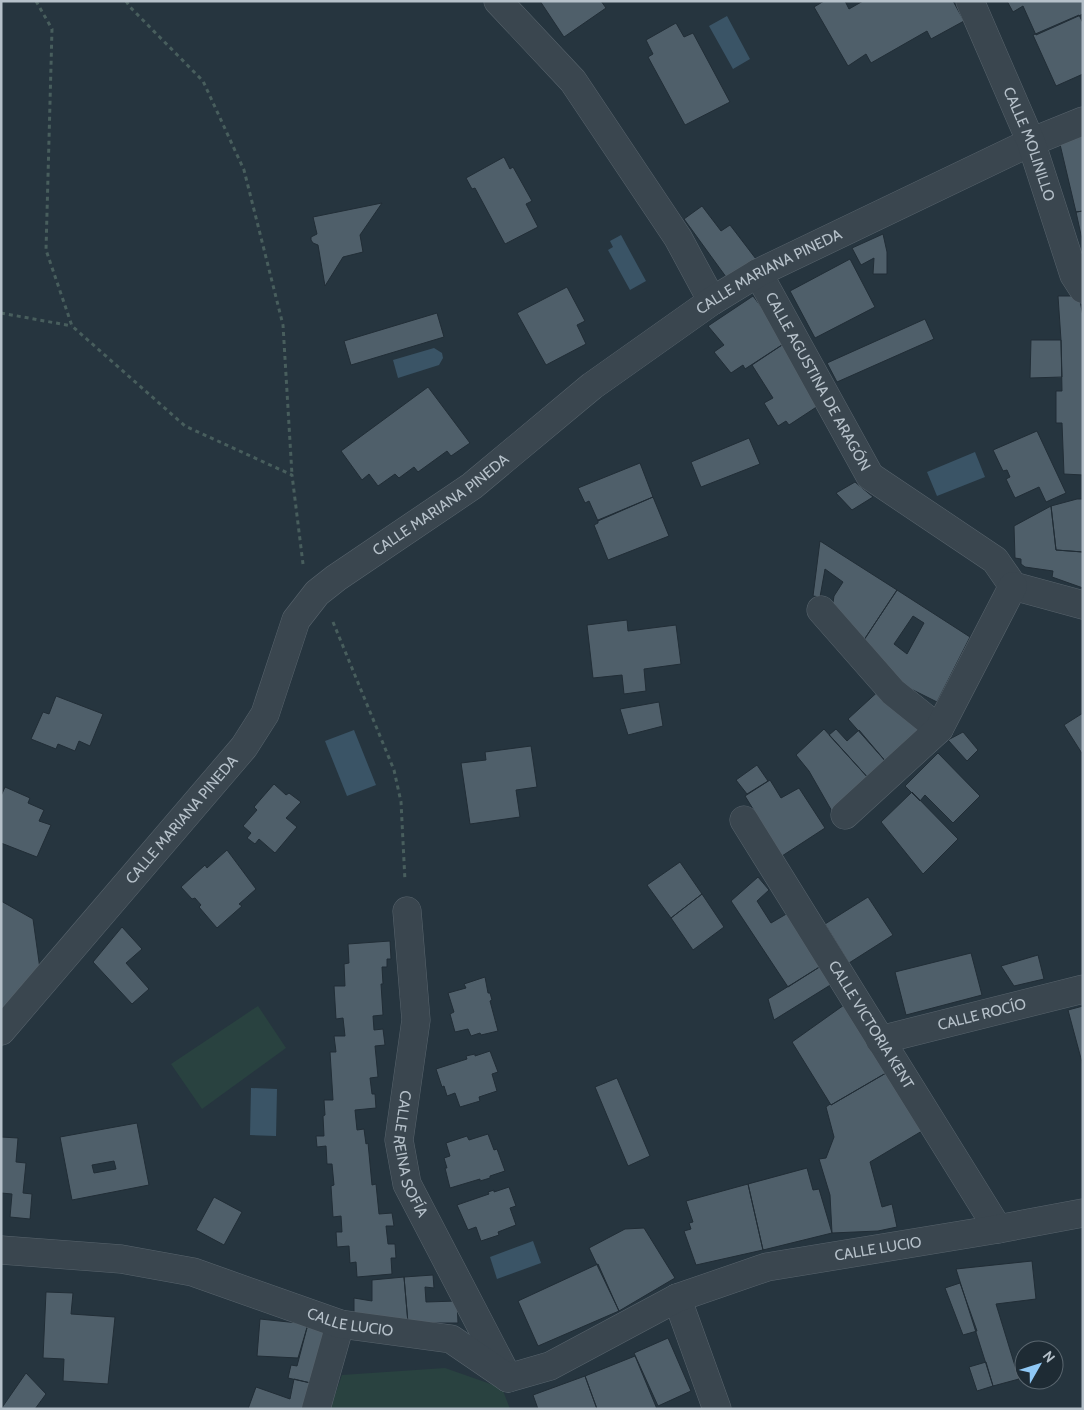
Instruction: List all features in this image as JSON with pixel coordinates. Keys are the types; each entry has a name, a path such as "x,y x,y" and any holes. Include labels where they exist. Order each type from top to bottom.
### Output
{"street":[{"path":"498,1 573,81 678,238 712,301"},
{"name":"CALLE MOLINILLO","path":"970,1 1031,142 1074,275 1083,289"},
{"name":"CALLE MARIANA PINEDA","path":"1,1031 244,747 265,714 296,620 317,593 336,578 472,486 592,386 712,301 758,273 1031,142 1083,121"},
{"name":"CALLE AGUSTINA DE ARAGÓN","path":"758,273 870,476 996,560 1013,586"},
{"path":"845,815 939,729 1013,586 1083,606"},
{"path":"821,610 893,692 939,729"},
{"name":"CALLE VICTORIA KENT","path":"744,820 998,1229"},
{"name":"CALLE REINA SOFÍA","path":"407,911 416,1020 399,1140 407,1184 508,1378"},
{"name":"CALLE ROCÍO","path":"880,1040 1083,989"},
{"name":"CALLE LUCIO","path":"1,1250 121,1260 193,1272 340,1324 451,1339 508,1378 550,1366 677,1298 767,1268 998,1229 1083,1212"},
{"path":"677,1298 717,1409"},
{"path":"316,1409 340,1324"}],"path":[{"path":"36,1 52,29 46,250 72,326 185,426 292,475"},
{"path":"126,1 203,81 244,170 283,324 292,475 302,562 317,593 329,612 394,770 401,802 407,911"},
{"path":"1,312 72,326"}],"green space":[{"path":"258,1006 286,1048 202,1109 171,1064"},
{"path":"445,1368 502,1388 510,1409 330,1409 342,1375"}],"water":[{"path":"727,16 750,59 733,69 709,26"},
{"path":"621,235 646,281 630,290 608,250 613,247 610,241"},
{"path":"434,348 442,353 443,358 439,365 398,378 393,360"},
{"path":"975,452 985,477 937,496 927,472"},
{"path":"354,730 376,785 347,796 325,741"},
{"path":"251,1088 277,1089 276,1136 250,1135"},
{"path":"533,1241 541,1263 497,1279 490,1257"}],"building":[{"path":"540,1 601,1 606,8 564,37"},
{"path":"824,1 845,1 849,9 863,1 953,1 964,21 931,39 927,31 871,63 866,54 848,66 814,7"},
{"path":"1007,1 1083,1 1083,14 1036,35 1023,6 1013,12"},
{"path":"1079,15 1083,23 1083,74 1056,86 1033,35"},
{"path":"676,23 684,37 693,33 730,102 685,125 648,57 653,54 646,40"},
{"path":"1083,135 1083,211 1076,212 1059,140"},
{"path":"504,157 510,169 513,167 532,201 526,204 538,227 505,244 475,188 472,189 466,178"},
{"path":"382,203 360,235 363,252 343,257 325,286 318,245 311,240 311,237 317,234 313,217"},
{"path":"702,206 721,231 730,225 756,259 729,281 684,219"},
{"path":"1083,211 1083,244 1076,212"},
{"path":"883,234 887,252 887,274 873,274 874,258 861,265 852,248"},
{"path":"850,259 875,307 815,338 790,291"},
{"path":"567,287 585,321 577,325 586,344 546,365 517,313"},
{"path":"753,296 785,343 745,369 743,365 731,373 714,352 724,345 708,326"},
{"path":"1058,296 1079,296 1083,316 1083,475 1064,474 1062,423 1056,423 1056,391 1062,391"},
{"path":"437,313 444,337 351,365 344,341"},
{"path":"925,319 934,339 837,382 827,363"},
{"path":"1031,340 1061,340 1062,377 1030,378"},
{"path":"785,343 818,406 789,425 786,421 778,426 764,403 773,398 752,365"},
{"path":"428,387 470,443 451,456 447,451 418,472 414,467 399,478 395,474 378,486 369,474 362,480 341,451"},
{"path":"1037,431 1066,493 1046,502 1039,487 1015,498 1006,479 1010,477 1007,470 1003,471 993,450"},
{"path":"749,438 760,464 701,487 691,462"},
{"path":"640,463 653,497 598,521 589,501 585,503 578,488"},
{"path":"855,482 873,497 852,510 836,493"},
{"path":"653,497 669,536 608,560 594,525 598,523 598,520"},
{"path":"1083,499 1083,552 1056,550 1051,506"},
{"path":"1051,506 1056,550 1083,552 1083,588 1052,577 1053,571 1025,567 1021,564 1021,559 1015,558 1014,526"},
{"path":"820,541 897,590 860,646 831,615 834,596 843,582 825,569 820,597 813,596"},
{"path":"897,590 970,637 937,702 893,680 860,646","holes":["913,616 924,623 907,654 894,644"]},
{"path":"627,620 628,631 676,625 681,664 644,669 646,691 624,694 622,675 593,678 587,625"},
{"path":"883,687 921,732 887,763 848,719"},
{"path":"56,696 103,714 90,746 79,741 75,751 58,744 56,749 31,739 43,712 49,714"},
{"path":"659,702 663,726 628,735 620,709"},
{"path":"1083,713 1083,755 1064,725"},
{"path":"824,729 870,780 833,813 809,771 796,755"},
{"path":"836,729 847,741 859,730 887,763 870,780 829,735"},
{"path":"963,732 978,750 967,761 948,740"},
{"path":"531,746 537,787 516,790 520,817 470,824 461,763 486,760 485,752"},
{"path":"938,753 980,796 953,823 925,795 920,801 905,786"},
{"path":"757,765 768,781 747,794 736,780"},
{"path":"770,780 781,798 799,788 825,828 782,856 745,796"},
{"path":"274,784 286,795 289,793 301,802 286,818 297,827 275,853 259,839 255,844 247,838 251,833 243,826 257,810 254,807"},
{"path":"5,787 30,798 28,803 44,810 39,821 51,825 37,857 1,843 1,796"},
{"path":"912,792 958,839 923,874 881,822"},
{"path":"227,850 256,889 239,904 242,906 217,928 199,907 201,905 195,898 192,899 181,887 205,865 207,868"},
{"path":"680,862 702,894 671,918 647,885"},
{"path":"758,877 769,890 757,901 771,923 788,913 821,966 788,987 731,901"},
{"path":"702,894 724,927 693,950 671,918"},
{"path":"868,897 893,935 849,963 825,924"},
{"path":"1,901 33,919 40,969 1,1012"},
{"path":"122,927 142,949 126,963 149,989 132,1004 93,962"},
{"path":"390,941 391,959 387,959 387,967 382,967 383,1015 373,1016 374,1030 383,1029 385,1045 375,1046 378,1077 370,1078 372,1094 375,1094 376,1108 355,1110 357,1130 364,1129 366,1144 368,1143 372,1185 376,1184 379,1214 392,1213 394,1226 386,1226 388,1244 395,1244 396,1258 391,1258 392,1274 357,1277 356,1262 350,1263 349,1246 337,1247 336,1232 342,1232 341,1216 333,1217 331,1186 334,1185 332,1164 327,1164 326,1146 317,1147 316,1136 324,1136 324,1100 333,1100 330,1052 336,1052 334,1036 345,1036 343,1018 336,1019 334,986 345,986 344,964 349,963 348,944"},
{"path":"971,953 982,995 906,1015 895,972"},
{"path":"1038,955 1044,979 1014,986 1001,966"},
{"path":"821,966 832,984 774,1020 768,999"},
{"path":"485,977 498,1031 471,1036 468,1029 455,1032 450,1014 454,1012 448,993 466,988 464,984"},
{"path":"844,1005 886,1073 831,1105 792,1042"},
{"path":"1083,1006 1083,1066 1068,1010"},
{"path":"490,1051 498,1072 492,1074 497,1091 479,1097 480,1101 460,1107 455,1093 447,1096 436,1069 467,1059 466,1056 475,1054 475,1056"},
{"path":"886,1073 922,1131 870,1162 882,1207 892,1204 897,1227 878,1231 832,1233 830,1195 819,1159 826,1158 834,1137 826,1107"},
{"path":"617,1078 650,1156 628,1166 595,1087"},
{"path":"137,1123 149,1185 72,1200 60,1137","holes":["114,1161 116,1169 94,1173 92,1165"]},
{"path":"488,1134 494,1150 497,1149 505,1171 490,1176 490,1178 450,1188 444,1158 450,1156 446,1143 467,1136 469,1140"},
{"path":"1,1137 18,1138 16,1162 26,1163 23,1193 32,1194 30,1219 10,1217 12,1194 1,1193"},
{"path":"807,1168 813,1190 819,1189 832,1233 763,1250 748,1184"},
{"path":"748,1184 763,1250 696,1265 684,1231 691,1229 689,1223 693,1222 686,1201"},
{"path":"509,1187 516,1206 510,1208 516,1225 498,1232 499,1235 481,1241 476,1227 468,1230 457,1205 489,1194 488,1192"},
{"path":"214,1197 242,1212 224,1245 196,1230"},
{"path":"644,1228 675,1278 619,1311 589,1248 625,1229"},
{"path":"1032,1261 1036,1299 996,1304 1014,1363 1014,1380 993,1386 956,1269"},
{"path":"598,1264 619,1311 538,1346 518,1301"},
{"path":"433,1275 434,1288 425,1287 426,1302 457,1301 458,1323 408,1323 404,1277"},
{"path":"404,1277 408,1323 354,1315 354,1298 372,1301 372,1280"},
{"path":"960,1283 977,1331 963,1335 945,1288"},
{"path":"46,1292 73,1293 71,1314 115,1317 108,1384 63,1381 64,1359 43,1358"},
{"path":"260,1319 308,1324 298,1358 257,1356"},
{"path":"308,1324 330,1326 315,1384 288,1378 291,1365 297,1366"},
{"path":"668,1338 691,1391 658,1406 634,1353"},
{"path":"635,1356 657,1409 597,1409 585,1376"},
{"path":"986,1362 993,1386 977,1391 969,1367"},
{"path":"26,1373 46,1394 35,1409 1,1409"},
{"path":"585,1376 597,1409 538,1409 533,1395"},
{"path":"294,1379 315,1384 307,1409 248,1409 256,1387 290,1399"}]}
